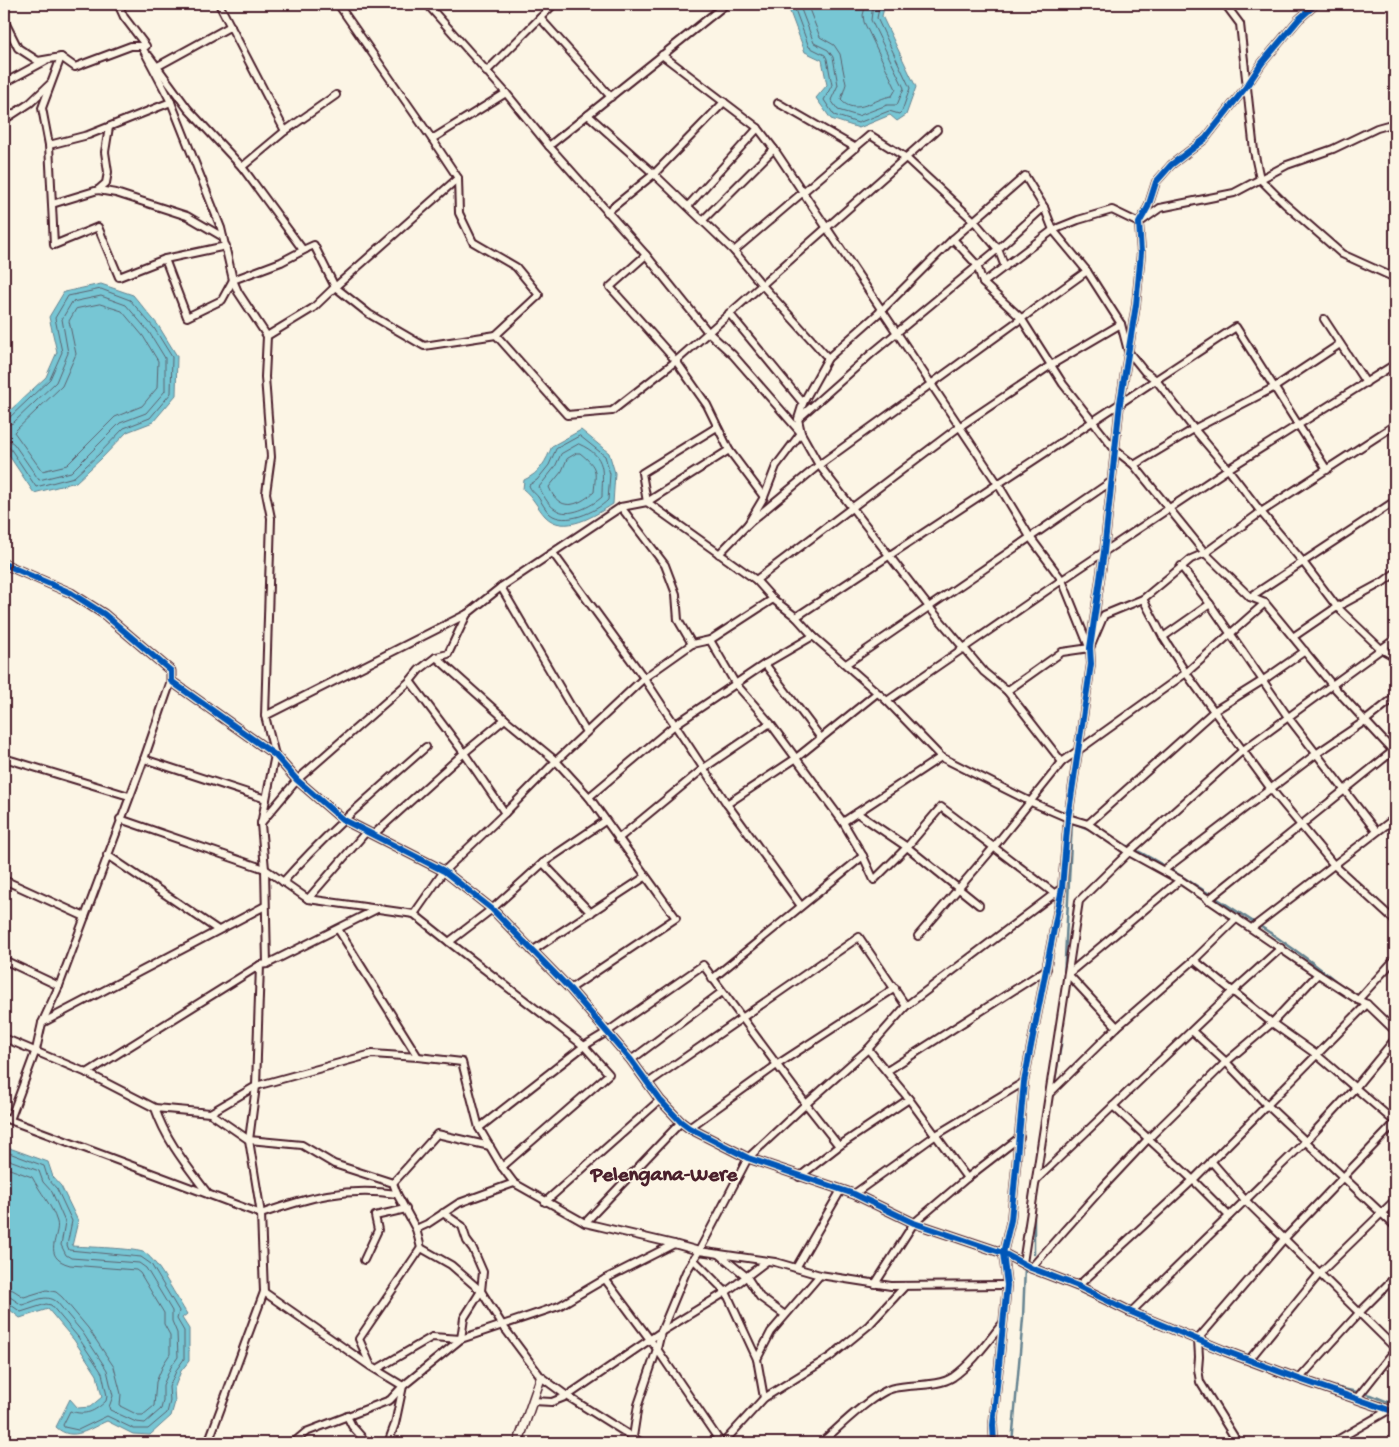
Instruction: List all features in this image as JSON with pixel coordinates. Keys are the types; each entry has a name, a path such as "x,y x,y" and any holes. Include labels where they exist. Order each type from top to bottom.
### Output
{"street":[{"path":"118,4 124,17 188,109 242,167 303,250 314,245"},
{"path":"218,4 286,132"},
{"path":"314,245 335,287 369,314 424,346 496,335 539,295 516,267 473,242 459,213 458,178 338,4"},
{"path":"427,4 646,255 708,332 733,355 800,433 819,465 929,607 984,672 1006,691 1062,762"},
{"path":"486,72 554,4"},
{"path":"549,146 724,4"},
{"path":"1225,4 1240,24 1254,151 1260,180 1342,254 1395,278"},
{"path":"994,1443 1007,1285 1003,1253 1011,1220 1024,1082 1062,888 1068,818 1091,664 1090,648 1104,552 1120,403 1136,305 1142,253 1139,222 1148,207 1156,182 1171,165 1205,139 1246,87 1262,62 1299,19 1316,4"},
{"path":"540,18 611,97"},
{"path":"4,20 18,48 38,61 61,57 75,67 131,46 144,47"},
{"path":"158,66 231,26"},
{"path":"144,47 171,102 223,237 233,280 238,292 267,336 265,377 271,457 266,493 271,518 265,716 275,756 261,824 266,869 264,965 256,1086 249,1140 261,1214 264,1292 208,1443"},
{"path":"662,56 758,128 774,149 998,484 1030,537 1062,580 1090,648"},
{"path":"61,57 42,108 50,145 54,245 98,227 119,277 165,259 226,246"},
{"path":"4,83 45,61"},
{"path":"4,120 30,103 51,84"},
{"path":"432,139 506,93"},
{"path":"242,167 336,95"},
{"path":"50,145 88,135 171,102"},
{"path":"607,212 654,174 724,102"},
{"path":"778,102 856,148"},
{"path":"588,115 654,174 734,251 828,358"},
{"path":"1139,222 1160,208 1234,193 1287,165 1333,149 1377,128 1395,123"},
{"path":"52,204 98,190 106,183 108,172 105,152 109,127"},
{"path":"688,206 758,128"},
{"path":"496,335 567,415 612,411 676,361 937,130"},
{"path":"734,251 870,134 905,158 974,221 998,249 1005,267"},
{"path":"703,220 774,149"},
{"path":"748,524 764,497 776,466 800,433 798,419 803,403 828,358 881,311 953,239 1025,176 1044,207 1053,230 1087,271 1121,324 1128,352 1144,371 1156,380 1337,607 1381,649 1395,657"},
{"path":"267,336 313,308 458,178"},
{"path":"98,190 116,193 187,216 223,237"},
{"path":"798,419 896,333 998,249 1044,207"},
{"path":"983,283 1053,230 1078,220 1112,210 1139,222"},
{"path":"953,239 977,265 983,283 1021,318 1063,384 1115,450 1134,465 1205,553 1250,597 1265,603 1333,686 1394,752 1208,900"},
{"path":"165,259 187,317 222,300 233,280 281,262 314,245"},
{"path":"646,255 610,287 676,361 707,406 729,450 764,497"},
{"path":"719,554 748,524 819,465 1087,271"},
{"path":"729,313 803,403"},
{"path":"1324,319 1366,382"},
{"path":"756,580 959,427 1051,365 1121,324"},
{"path":"796,617 1236,327 1299,423 1327,470"},
{"path":"1134,465 1194,429 1275,387 1340,344"},
{"path":"887,701 1169,508 1299,423 1395,364"},
{"path":"1090,648 1104,615 1143,599 1191,559 1205,553 1261,512 1395,425"},
{"path":"717,427 642,473 646,502 756,580 773,599 796,617 813,636 887,701 941,757 1030,802 1088,824 1129,852 1180,880 1318,974 1367,1004 1395,1031"},
{"path":"265,716 467,614 501,587 621,507 646,502 729,450"},
{"path":"846,664 1112,481"},
{"path":"1250,597 1395,501"},
{"path":"621,507 665,565 676,594 678,620 692,644"},
{"path":"553,553 644,678 727,804 801,906"},
{"path":"4,564 70,593 104,614 171,671 171,681 144,759 59,986 42,1023 36,1050 7,1119 261,1214 300,1200 346,1191 374,1191 397,1194"},
{"path":"1181,566 1210,604 1288,717 1376,831"},
{"path":"1293,637 1337,607 1383,582 1395,573"},
{"path":"501,587 586,732"},
{"path":"414,914 444,871 644,678 692,644 710,640 773,599"},
{"path":"1143,599 1163,637 1186,673 1271,789 1333,864 1395,921"},
{"path":"918,936 959,890 1062,762 1186,673 1265,603"},
{"path":"1163,637 1210,604"},
{"path":"261,824 297,780 410,681 419,670 436,657 448,654 467,614"},
{"path":"589,797 676,724 735,683 813,636"},
{"path":"1023,1263 1079,901 1129,852 1242,751 1333,686 1395,638"},
{"path":"710,640 735,683 770,724 843,822 863,856 874,880 941,807 1055,894"},
{"path":"1006,691 1062,652 1090,648"},
{"path":"1088,824 1214,711 1305,651"},
{"path":"436,657 505,719 556,761 589,797 676,918 570,989"},
{"path":"765,664 821,738"},
{"path":"171,681 275,756 297,780 342,819 444,871 492,909 570,989 631,1060 660,1100 689,1128 748,1158 854,1194 914,1223 1003,1253 1031,1268 1078,1286 1131,1312 1249,1360 1392,1411"},
{"path":"410,681 464,753 505,813"},
{"path":"727,804 795,759 877,693"},
{"path":"1164,870 1316,754 1365,721 1395,696"},
{"path":"308,899 370,833 505,719"},
{"path":"618,839 704,768 770,724"},
{"path":"283,882 309,852 342,819 426,747"},
{"path":"843,822 941,757"},
{"path":"4,758 129,796"},
{"path":"144,759 266,799"},
{"path":"857,813 907,846 979,905"},
{"path":"1252,928 1395,818"},
{"path":"120,819 266,869 308,899 414,914 584,1046 609,1074 502,1167"},
{"path":"449,942 492,909 544,863 605,821"},
{"path":"107,855 218,930"},
{"path":"712,979 863,856"},
{"path":"544,863 591,913"},
{"path":"532,951 646,877"},
{"path":"4,880 85,917"},
{"path":"1068,974 1180,880"},
{"path":"633,1437 638,1405 657,1350 661,1332 686,1272 748,1158 868,1049 906,1006 1062,888"},
{"path":"42,1023 265,906"},
{"path":"87,1073 264,965 379,908"},
{"path":"1050,1093 1117,1027 1194,960 1237,918"},
{"path":"338,928 418,1057"},
{"path":"648,1083 859,937 906,1006"},
{"path":"1036,1178 1233,991 1281,948"},
{"path":"1358,1000 1395,959"},
{"path":"4,960 59,986"},
{"path":"1194,960 1272,1023 1317,1055 1395,1123 1284,1239 1198,1339 1200,1382 1238,1443"},
{"path":"479,1128 584,1046 703,965 839,1146"},
{"path":"886,1071 1047,969"},
{"path":"1068,974 1117,1027"},
{"path":"1031,1268 1148,1139 1226,1062 1272,1023 1318,974"},
{"path":"689,1128 778,1064 895,988"},
{"path":"631,1060 722,992"},
{"path":"1078,1286 1193,1180 1266,1104 1367,1004"},
{"path":"1192,1031 1395,1226"},
{"path":"4,1038 87,1073 155,1108 210,1113 249,1140 302,1145 334,1164 393,1183"},
{"path":"1131,1312 1306,1142 1355,1088 1395,1039"},
{"path":"868,1049 909,1099 967,1178"},
{"path":"210,1113 256,1086 372,1054 462,1062 479,1128 502,1167 514,1183 585,1223 699,1251 767,1261 820,1275 875,1284 905,1286 1007,1285"},
{"path":"854,1194 936,1136 1024,1082"},
{"path":"799,1176 839,1146 909,1099"},
{"path":"545,1202 660,1100"},
{"path":"1112,1106 1193,1180 1229,1216"},
{"path":"155,1108 161,1126 176,1152 208,1195"},
{"path":"585,1223 681,1122"},
{"path":"393,1183 437,1134 490,1146"},
{"path":"875,1284 914,1223 967,1178 1020,1137"},
{"path":"1211,1161 1245,1200 1320,1272 1395,1349 1357,1398"},
{"path":"393,1183 416,1228 422,1248 451,1265 481,1291 503,1326 541,1377 566,1396 642,1443"},
{"path":"416,1228 427,1224 459,1203 514,1183"},
{"path":"796,1268 841,1190"},
{"path":"1249,1360 1320,1272 1395,1200"},
{"path":"364,1260 378,1230 375,1216 406,1210"},
{"path":"293,1443 306,1432 390,1400 403,1386 461,1339 464,1318 481,1291 482,1272 462,1226 443,1213"},
{"path":"377,1369 432,1337 461,1339 559,1306 605,1279 674,1244"},
{"path":"370,1366 359,1339 422,1248"},
{"path":"720,1254 747,1276 760,1297 785,1315"},
{"path":"693,1259 726,1292 757,1359 764,1398"},
{"path":"533,1401 552,1402 566,1396 661,1332 726,1292 767,1261"},
{"path":"757,1359 771,1332 820,1275"},
{"path":"1298,1379 1395,1277"},
{"path":"605,1279 722,1443 764,1398 830,1357 869,1325 905,1286"},
{"path":"264,1292 370,1366 403,1386"},
{"path":"821,1443 870,1401 893,1388 924,1386 952,1378 1003,1323"},
{"path":"518,1443 541,1377"},
{"path":"388,1443 395,1424 403,1386"},
{"path":"1332,1443 1341,1441 1392,1411"},
{"path":"347,1416 352,1426 367,1443"}],"water":[{"path":"787,4 885,4 882,16 916,87 906,115 897,121 890,115 859,128 831,119 816,98 827,85 822,60 805,52"},
{"path":"101,284 133,295 158,325 177,356 176,395 153,422 127,432 76,482 34,493 4,448 4,416 46,377 57,352 49,317 64,292"},
{"path":"581,430 609,453 615,473 613,504 580,522 561,524 553,522 545,516 530,495 523,489 524,480 542,466 552,446"},
{"path":"4,1146 48,1162 53,1177 61,1186 78,1221 72,1246 122,1249 145,1253 162,1272 187,1314 182,1318 189,1329 189,1361 181,1371 174,1389 175,1402 171,1416 150,1435 133,1434 107,1421 82,1433 75,1434 62,1432 56,1427 70,1399 78,1408 90,1407 102,1397 97,1375 74,1340 48,1309 20,1318 4,1305"}],"waterway":[{"path":"1064,978 1072,822 1096,832"},
{"path":"1119,842 1165,866 1243,915 1294,949 1343,987"},
{"path":"1054,1085 1062,1031"},
{"path":"1034,1213 1034,1254"},
{"path":"1012,1443 1023,1318 1025,1267"},
{"path":"1068,1286 1104,1303"},
{"path":"1334,1387 1371,1395 1395,1405"}],"cycle path":[{"path":"994,1443 993,1425 1007,1285 1003,1253 1011,1220 1024,1082 1062,888 1068,818 1091,664 1090,648 1104,552 1120,403 1136,305 1141,253 1139,223 1148,207 1156,182 1171,165 1205,139 1246,87 1262,63 1299,19 1316,4"},
{"path":"4,564 71,593 104,614 171,671 171,681 275,755 297,780 342,819 444,871 492,909 570,989 631,1060 660,1100 689,1128 748,1158 854,1194 914,1223 1003,1253 1031,1268 1078,1286 1131,1312 1225,1351 1395,1412"}],"district":[{"name":"Pelengana-Were","path":"664,1176"}]}
